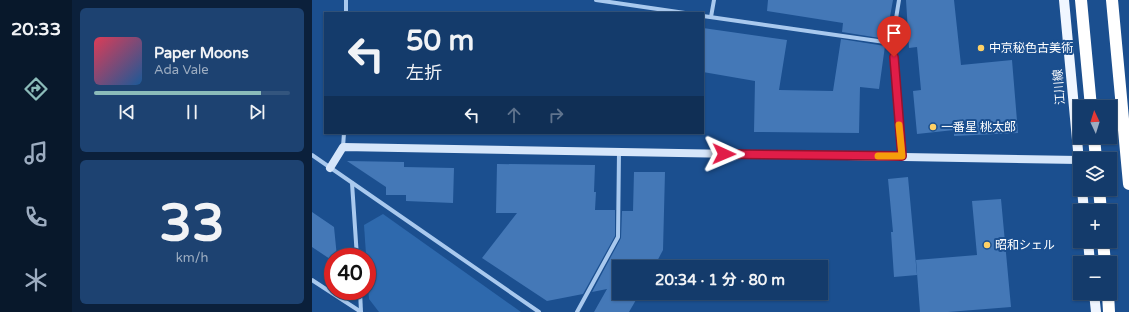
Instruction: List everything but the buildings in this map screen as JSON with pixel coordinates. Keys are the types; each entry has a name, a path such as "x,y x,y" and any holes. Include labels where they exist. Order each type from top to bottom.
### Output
{"highway":[{"path":"1081,0 1090,100"},
{"path":"1112,0 1129,184"},
{"path":"1108,300 1109,312"}],"main road":[{"name":"江川線","path":"1064,0 1078,152"},
{"path":"1095,300 1096,312"}],"street":[{"path":"346,0 346,12"},
{"path":"596,0 679,12"},
{"path":"711,17 714,0"},
{"path":"899,0 892,43 902,156"},
{"path":"704,16 892,43"},
{"path":"330,168 343,147 344,134"},
{"path":"343,147 1073,160"},
{"path":"577,312 618,237 619,152"},
{"path":"312,155 539,312"},
{"path":"352,183 356,248"},
{"path":"312,280 361,312"},
{"path":"360,300 361,312"}],"shaded area":[{"path":"383,214 521,312 379,312 370,300 376,300 376,248 366,248 364,225"}],"slow traffic":[{"path":"878,156 902,156 899,125"}],"place":[{"name":"中京秘色古美術","path":"981,48"},
{"name":"一番星 桃太郎","path":"933,127"},
{"name":"昭和シェル","path":"987,245"}],"route":[{"path":"724,154 902,156 894,57"}]}
